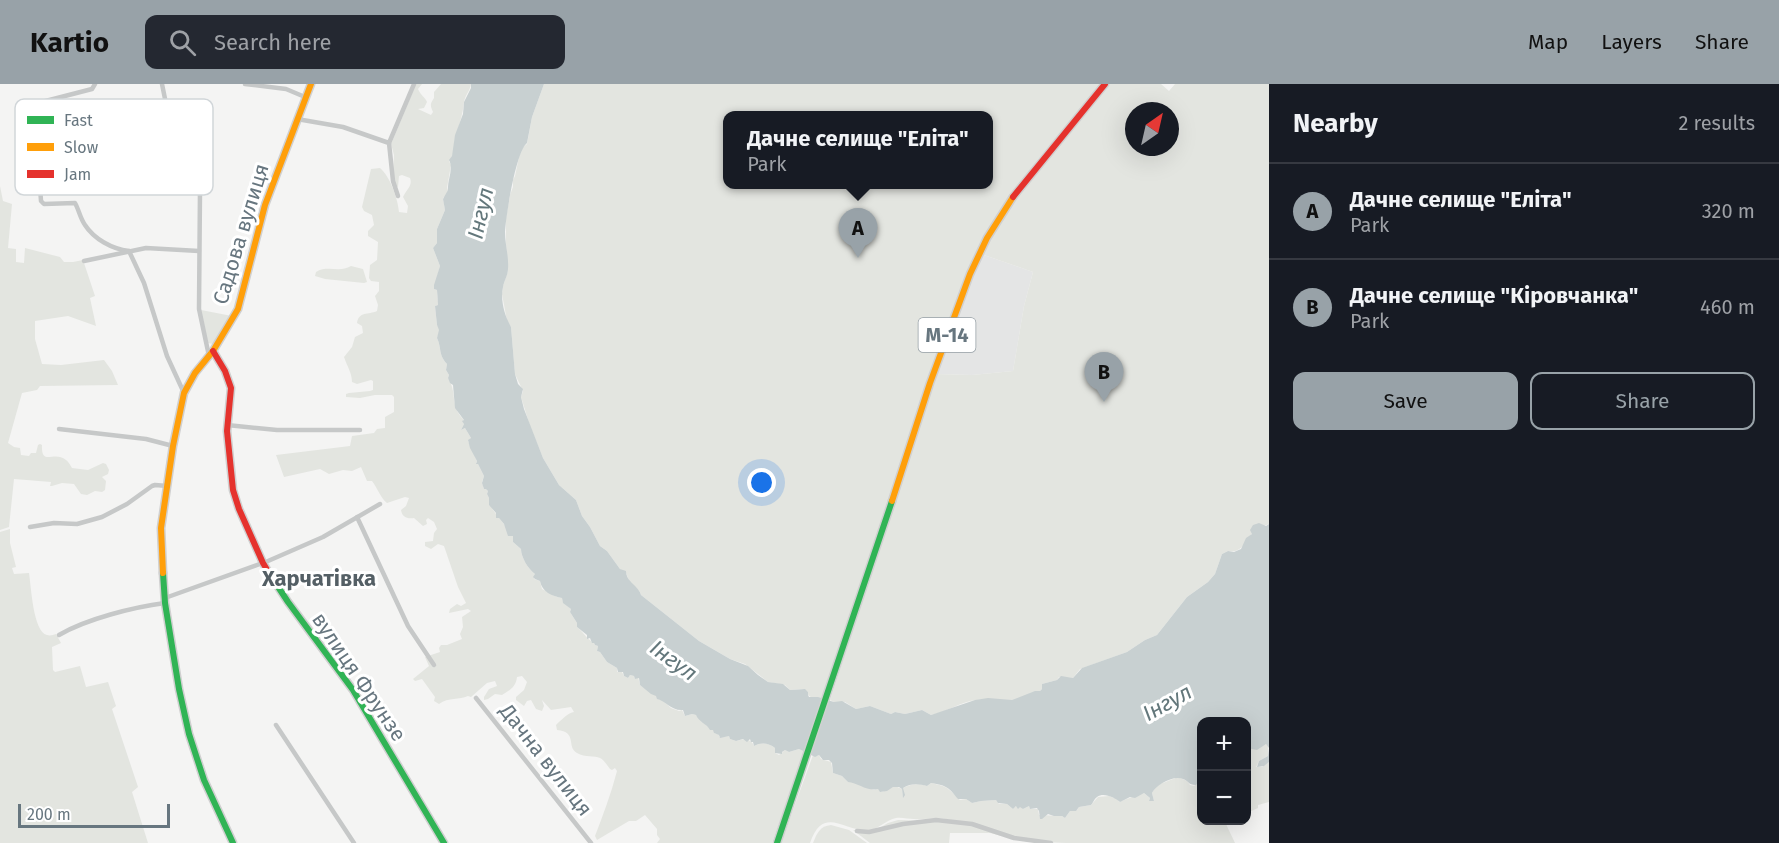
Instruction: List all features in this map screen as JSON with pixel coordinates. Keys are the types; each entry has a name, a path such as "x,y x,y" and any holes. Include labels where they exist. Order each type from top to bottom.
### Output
{"main road":[{"name":"Садова вулиця","path":"233,843 204,780 189,734 179,689 165,601 161,528 173,446 184,393 195,373 211,354 241,303 265,205 311,84"},
{"name":"М-14","path":"777,843 927,394 970,274 987,238 1018,189 1105,84"},
{"name":"вулиця Фрунзе","path":"211,354 225,371 231,388 227,425 233,490 263,563 288,602 353,690 444,843"}],"street":[{"path":"53,99 92,89 95,84"},
{"path":"162,84 165,99"},
{"path":"245,84 286,89 305,98"},
{"path":"398,196 393,181 389,142 414,84"},
{"path":"297,118 343,127 389,142"},
{"path":"41,195 44,204 75,203 84,224 101,241 120,250 129,251"},
{"path":"200,195 199,309 211,354"},
{"path":"84,261 146,248 199,251"},
{"path":"129,251 144,283 167,356 184,393"},
{"path":"227,425 277,430 360,430"},
{"path":"59,429 135,437 173,446"},
{"path":"30,527 54,523 77,524 93,520 127,504 152,486 168,486"},
{"path":"59,635 116,614 165,601 263,563 323,537 380,504"},
{"path":"357,517 408,626 434,665"},
{"name":"Дачна вулиця","path":"476,698 591,843"},
{"path":"276,725 354,843"},
{"path":"857,831 869,832 936,820 972,824 1014,838 1051,843"}],"shaded area":[{"path":"416,84 422,84 418,89 427,102 424,108 418,109 431,115 434,92 441,84 471,84 455,137 454,151 449,161 451,165 448,190 443,198 445,210 437,229 437,243 433,248 440,266 434,289 437,290 438,305 435,306 437,325 440,330 437,338 442,357 447,364 446,370 453,389 455,404 459,415 464,420 461,430 465,428 471,438 468,441 476,463 484,476 482,482 484,489 488,491 489,505 513,536 513,542 521,549 525,563 535,574 534,579 540,581 542,589 562,598 571,609 570,612 577,627 598,646 597,651 607,662 617,668 617,672 622,672 628,678 630,675 635,679 638,677 640,685 657,696 659,700 661,699 671,708 682,710 685,716 696,715 711,730 714,730 714,733 720,735 719,737 729,736 730,739 736,741 747,740 754,746 768,744 775,748 775,753 779,755 785,750 789,752 799,749 805,752 772,843 657,843 660,839 657,829 645,815 636,821 629,821 597,840 595,836 617,771 615,768 610,769 600,758 577,753 572,747 570,737 563,731 557,730 556,725 574,712 571,707 551,710 542,700 544,706 542,711 536,709 531,700 527,701 524,706 516,700 527,682 522,676 517,677 514,686 502,695 495,694 484,700 489,689 497,686 495,681 487,683 471,697 450,699 439,704 434,701 435,697 422,679 415,681 413,679 429,666 425,657 440,652 441,645 462,639 460,634 463,627 462,617 471,611 468,609 449,613 450,609 457,604 461,606 466,603 444,546 438,544 431,549 425,546 425,542 433,541 437,529 434,522 428,518 427,524 423,526 414,518 404,516 401,510 406,506 409,498 405,497 387,503 372,481 367,481 361,467 352,471 343,470 329,474 320,469 284,477 276,455 350,446 352,436 374,433 377,429 385,428 385,417 394,412 392,395 346,397 349,393 373,390 373,381 357,384 352,382 344,357 352,347 355,337 363,333 362,326 357,323 358,319 364,314 377,311 378,305 375,296 379,291 379,282 371,281 369,278 370,265 377,260 378,242 368,236 368,231 374,225 372,215 364,211 362,207 371,169 380,168 384,172 393,188 399,212 407,213 408,206 403,197 411,181 410,178 402,175 399,176 398,187 393,184 394,155 391,144"},
{"path":"544,84 1101,84 1038,159 968,272 947,326 873,554 823,698 812,698 802,689 790,690 785,685 768,682 745,664 730,659 699,641 641,595 630,583 626,573 600,546 582,516 576,500 559,485 543,458 521,397 523,391 515,374 511,327 507,321 502,294 508,271 506,218 519,157 523,147 527,144 532,117"},
{"path":"1108,84 1161,84 1169,91 1175,84 1269,84 1269,524 1252,534 1238,550 1222,554 1215,574 1187,597 1157,635 1127,652 1080,669 1073,678 1059,677 1057,680 1042,684 1040,691 1017,699 976,700 931,715 922,710 891,714 870,706 856,709 845,702 830,700 936,374 972,375 1013,371 1024,306 1033,272 981,254 1015,198"},
{"path":"0,186 3,201 12,204 8,248 16,249 16,262 24,263 25,248 60,257 64,262 83,260 95,296 90,298 96,326 68,316 35,321 35,339 42,364 61,365 104,360 118,385 40,386 37,390 22,393 8,443 20,448 21,455 29,456 31,453 36,453 40,444 46,457 61,457 72,468 88,470 103,463 109,470 108,474 102,477 106,481 105,490 87,495 81,494 74,484 62,483 50,486 51,482 14,479 9,527 0,530"},
{"path":"981,254 1033,272 1024,306 1013,371 972,375 936,374"},
{"path":"351,266 363,269 367,282 325,279 315,276 320,270 342,269"},
{"path":"201,310 232,316 213,344 208,343"},
{"path":"10,529 10,543 16,567 12,568 14,574 29,573 39,626 47,635 56,634 61,643 52,647 53,670 55,672 80,666 86,687 108,682 116,706 112,709 138,787 132,792 148,843 0,843 0,532"},
{"path":"1268,745 1268,756 1259,761 1256,767 1262,767 1269,762 1269,802 1258,805 1258,808 1251,811 1251,748"},
{"path":"813,755 819,755 821,759 831,762 833,773 842,776 848,782 874,790 878,789 882,792 895,786 902,789 903,797 903,788 918,784 927,786 931,783 948,788 960,800 966,799 972,803 996,800 999,804 1007,804 1013,809 1016,806 1023,809 1029,806 1030,809 1038,809 1039,815 1065,818 1070,811 1091,805 1098,797 1109,796 1118,799 1119,802 1144,793 1150,798 1149,801 1154,801 1152,793 1155,786 1178,777 1190,785 1194,786 1197,783 1197,825 1226,825 1235,843 1045,842 1012,837 946,819 900,818 892,819 871,830 861,830 829,822 816,831 810,843 781,843"},
{"path":"898,820 965,824 1002,836 990,833 950,833 949,843 870,843 853,830 874,831"},
{"path":"831,825 849,830 867,843 813,843 819,831"}],"water":[{"name":"Інгул","path":"471,84 544,84 532,117 527,143 515,170 506,224 508,269 502,298 511,327 515,374 518,384 523,389 521,397 524,409 543,458 559,485 576,500 582,516 600,546 607,551 620,569 626,571 628,578 641,595 699,641 730,659 748,666 768,682 783,684 790,690 805,689 809,697 834,702 842,701 856,709 870,706 891,714 922,710 931,715 975,700 988,698 1012,700 1040,691 1042,684 1057,680 1061,676 1073,678 1082,668 1127,652 1157,635 1187,597 1215,574 1222,554 1241,549 1246,538 1252,534 1250,530 1253,525 1259,523 1266,526 1269,524 1269,748 1266,744 1257,750 1251,749 1251,717 1197,717 1196,785 1174,778 1165,781 1154,790 1152,793 1154,801 1149,801 1150,798 1144,793 1120,802 1103,795 1096,798 1091,805 1070,811 1065,818 1048,814 1040,819 1037,808 1030,809 1029,806 1018,809 1016,806 1013,809 996,800 972,803 966,799 958,799 950,789 944,786 931,783 927,786 915,784 903,788 905,795 903,798 902,789 899,787 880,792 878,789 870,789 848,782 842,776 833,773 832,763 829,760 823,760 819,755 815,757 799,749 789,752 785,750 782,754 775,753 773,746 762,744 754,746 750,739 747,742 743,739 736,741 730,739 729,736 720,738 696,715 685,716 683,710 675,709 657,699 640,685 639,678 635,679 630,675 628,678 623,672 618,672 617,668 607,662 597,651 598,646 592,643 590,638 587,639 587,635 577,627 570,612 571,609 563,603 562,598 548,593 540,581 533,577 535,574 525,563 521,549 513,542 513,536 508,536 504,524 496,518 496,513 489,505 488,491 484,489 482,483 484,476 470,448 468,440 471,438 465,428 461,430 464,420 455,408 453,385 448,378 447,364 442,357 437,338 439,330 435,306 438,305 437,290 434,289 434,285 440,266 433,248 437,243 437,229 445,210 443,199 448,190 451,167 449,160 463,114 464,102"},
{"path":"1269,748 1269,762 1257,767 1259,761 1268,756"}],"traffic: fast":[{"path":"777,843 892,501"},
{"path":"163,573 165,603 189,734 204,780 233,843"},
{"path":"269,573 353,690 444,843"}],"traffic: slow":[{"path":"163,573 161,528 173,446 184,393 238,309 265,205 311,84"},
{"path":"892,501 930,383 970,274 987,238 1013,197"}],"traffic: jam":[{"path":"1013,197 1105,84"},
{"path":"213,351 225,371 231,388 227,431 233,490 239,509 269,573"}],"place":[{"name":"Дачне селище \"Еліта\"","path":"858,258"},
{"name":"Дачне селище \"Кіровчанка\"","path":"1104,402"}],"district":[{"name":"Харчатівка","path":"319,578"}]}
